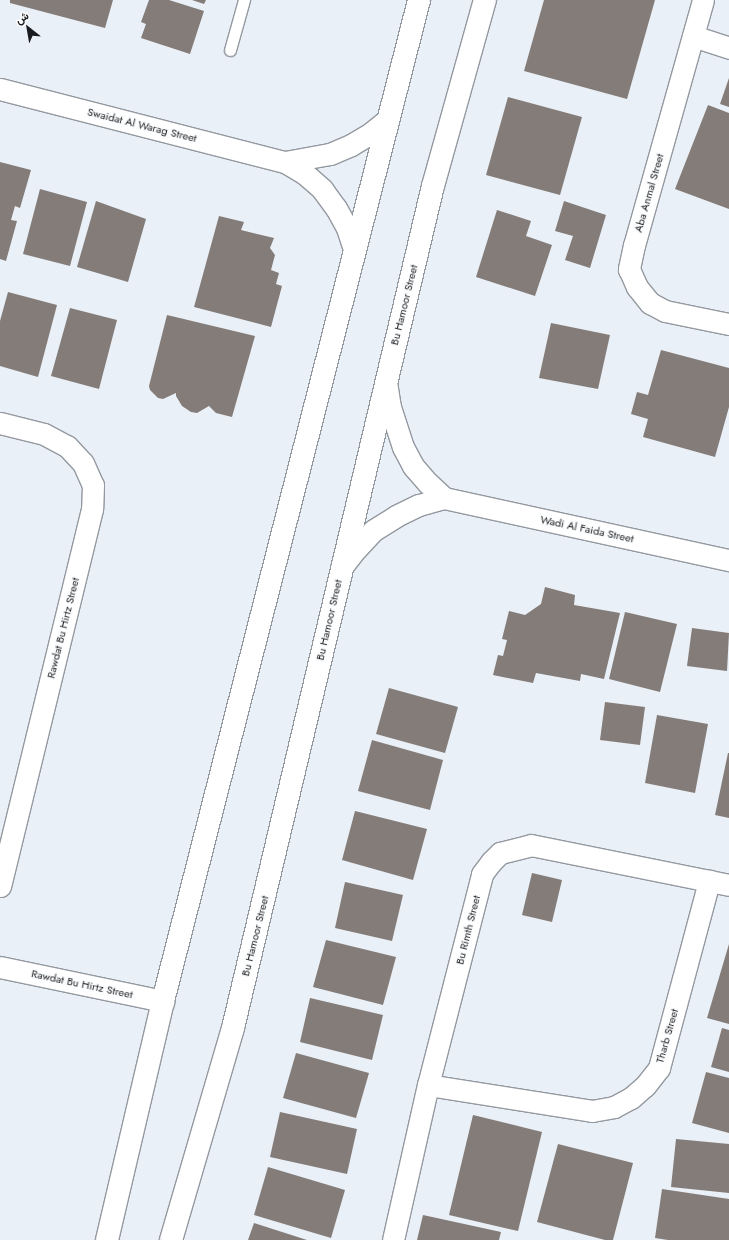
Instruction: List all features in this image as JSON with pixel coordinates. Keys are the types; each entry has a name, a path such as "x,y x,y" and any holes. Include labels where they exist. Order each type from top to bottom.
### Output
{"street":[{"path":"108,1240 163,1001 419,0"},
{"name":"Bu Hamoor Street","path":"171,1240 232,1028 433,186 485,0"},
{"name":"Aba Anmal Street","path":"704,0 634,245 630,269 637,287 650,303 665,310 729,324"},
{"path":"693,36 729,48"},
{"name":"Swaidat Al Warag Street","path":"0,89 285,162 305,174 322,189 336,208 347,228 354,250"},
{"name":"Swaidat Al Warag Street","path":"285,162 330,154 351,145 371,133 388,119"},
{"path":"386,382 390,406 403,446 413,466 444,498"},
{"name":"Rawdat Bu Hirtz Street","path":"0,423 44,434 67,446 83,463 93,484 92,509 0,886"},
{"name":"Wadi Al Faida Street","path":"341,569 356,549 374,530 396,516 419,505 444,498 729,560"},
{"name":"Bu Rimth Street","path":"393,1240 428,1086 482,874 500,853 531,845 719,883"},
{"name":"Tharb Street","path":"428,1086 592,1111 614,1107 631,1098 645,1086 659,1068 719,883"},
{"name":"Rawdat Bu Hirtz Street","path":"0,967 163,1001"}],"lane":[{"path":"230,50 244,0"}],"building":[{"path":"10,0 113,0 105,28 10,3"},
{"path":"149,0 169,0 204,11 190,54 141,38 146,24 141,22"},
{"path":"192,0 206,0 204,4"},
{"path":"544,0 655,0 627,99 524,71"},
{"path":"729,78 729,107 720,104"},
{"path":"508,97 582,117 560,195 486,175"},
{"path":"708,105 729,113 729,209 675,189"},
{"path":"0,162 31,170 20,208 15,206 11,220 17,221 6,261 0,259"},
{"path":"40,189 87,202 70,266 23,254"},
{"path":"96,201 146,219 128,282 77,267"},
{"path":"564,201 606,215 590,268 565,260 573,236 555,231"},
{"path":"497,210 531,221 526,236 552,245 535,296 476,277"},
{"path":"219,216 244,222 241,230 274,238 270,248 275,255 271,270 279,273 276,284 282,286 271,327 194,307"},
{"path":"8,292 57,305 38,377 0,366 0,321"},
{"path":"70,308 117,320 99,389 51,376"},
{"path":"167,315 255,336 232,417 216,413 209,406 197,413 191,412 182,406 176,396 176,393 163,399 158,398 150,390 149,386"},
{"path":"551,323 610,335 598,389 539,378"},
{"path":"661,350 729,368 729,407 715,457 643,437 648,419 631,414 637,392 648,395"},
{"path":"545,587 575,595 574,605 620,613 604,679 581,674 580,681 536,673 533,683 493,675 498,655 503,656 507,640 502,639 509,611 525,615 541,604"},
{"path":"625,612 677,624 660,692 609,679"},
{"path":"692,628 729,633 727,671 687,666"},
{"path":"389,688 458,707 445,753 376,734"},
{"path":"605,702 645,707 640,745 600,740"},
{"path":"657,715 708,724 695,793 645,783"},
{"path":"372,740 443,760 430,810 358,791"},
{"path":"729,753 729,818 715,815"},
{"path":"355,811 427,829 413,880 342,860"},
{"path":"532,873 562,880 552,922 522,915"},
{"path":"345,882 403,895 392,941 335,928"},
{"path":"326,940 396,957 383,1005 313,987"},
{"path":"729,944 729,1024 707,1018"},
{"path":"310,998 383,1015 372,1060 300,1042"},
{"path":"722,1028 729,1030 729,1072 711,1067"},
{"path":"296,1053 369,1073 356,1118 283,1098"},
{"path":"706,1072 729,1078 729,1133 692,1123"},
{"path":"280,1112 357,1129 347,1174 270,1157"},
{"path":"473,1115 542,1132 518,1231 449,1215"},
{"path":"676,1139 729,1144 729,1193 671,1187"},
{"path":"558,1144 633,1163 613,1240 605,1240 537,1222"},
{"path":"268,1167 345,1190 331,1238 254,1215"},
{"path":"662,1189 729,1199 729,1240 668,1240 655,1238"},
{"path":"423,1215 501,1232 499,1240 417,1240"},
{"path":"254,1223 307,1240 248,1240"}]}
